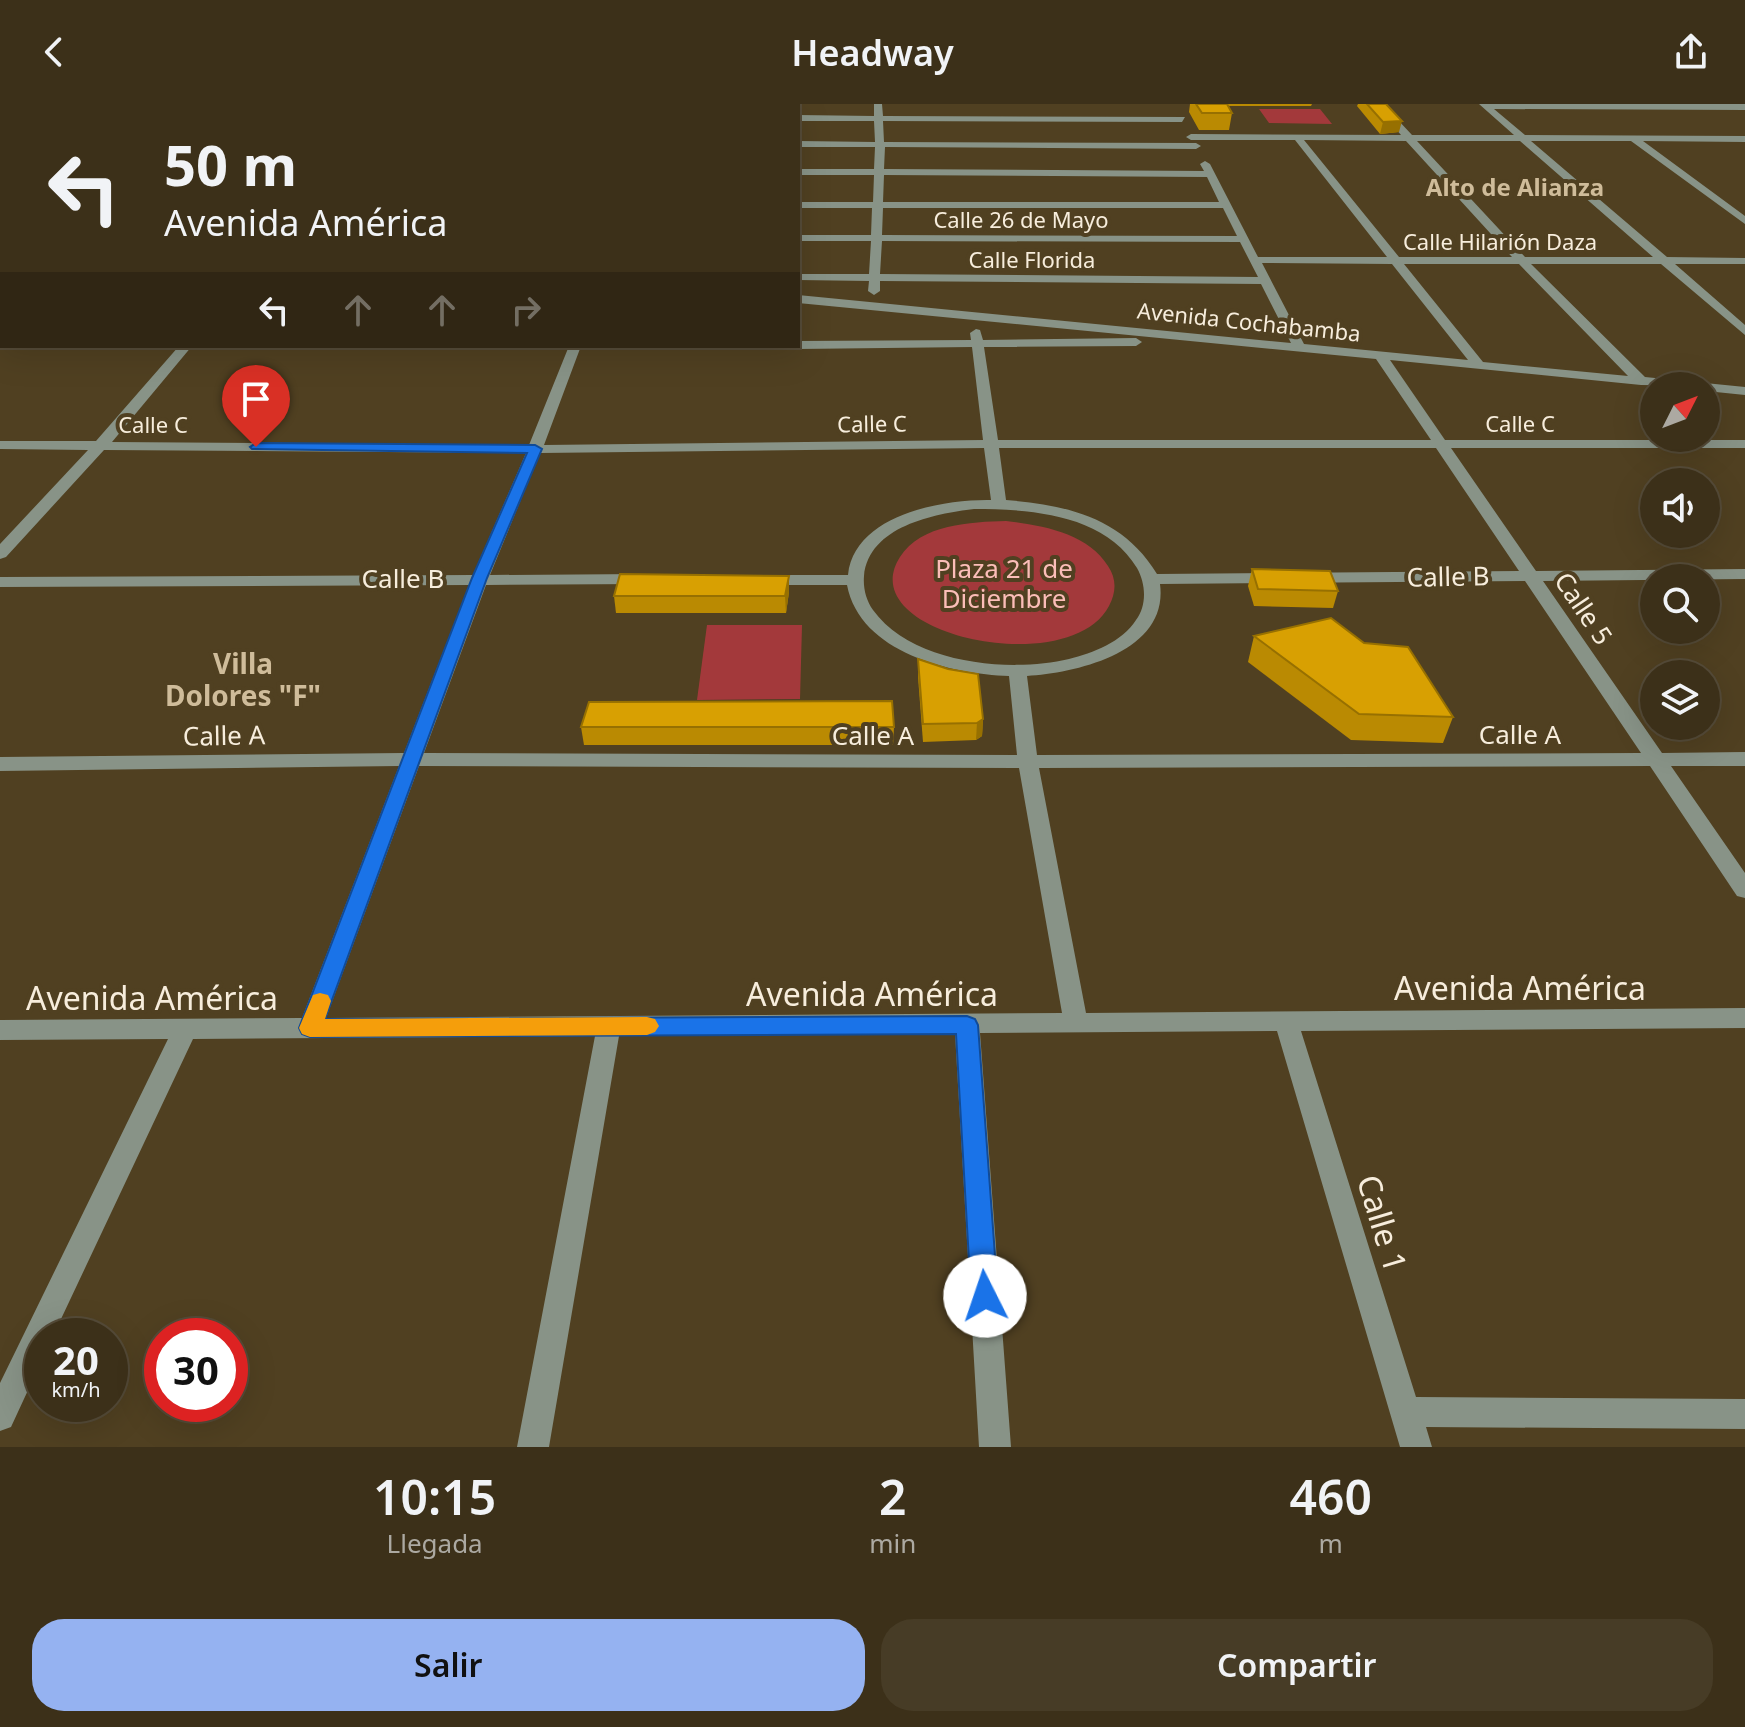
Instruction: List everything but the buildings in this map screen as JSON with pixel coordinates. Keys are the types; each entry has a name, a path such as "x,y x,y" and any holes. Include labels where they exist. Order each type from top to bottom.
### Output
{"street":[{"path":"871,306 876,278 880,145 878,104"},
{"path":"1174,104 1300,348"},
{"path":"1378,104 1522,261 1640,380"},
{"path":"1484,105 1745,107"},
{"path":"1484,105 1745,331"},
{"path":"800,118 1182,119"},
{"path":"1297,137 1479,365"},
{"path":"800,144 1193,142 1297,137 1744,140"},
{"path":"1632,138 1745,221"},
{"path":"800,172 1210,174"},
{"path":"800,205 1226,205"},
{"name":"Calle 26 de Mayo","path":"800,238 1244,239"},
{"name":"Calle Hilarión Daza","path":"1255,260 1745,261"},
{"name":"Calle Florida","path":"800,277 1265,281"},
{"name":"Avenida Cochabamba","path":"800,299 1640,381"},
{"path":"974,316 999,504"},
{"path":"800,345 1133,343 1145,339 1146,333"},
{"path":"0,554 101,445 184,348"},
{"path":"310,1028 480,578 574,348"},
{"name":"Calle 5","path":"1380,355 1745,890"},
{"path":"1720,388 1745,391"},
{"name":"Calle C","path":"0,445 535,449 991,444 1745,444"},
{"path":"999,504 1055,511 1106,530 1135,553 1151,579 1153,596 1150,612 1140,628 1124,642 1077,663 1017,670 961,665 911,648 875,624 864,610 855,580 864,552 890,528 907,519 950,507 999,504"},
{"name":"Calle B","path":"1151,579 1745,574"},
{"name":"Calle B","path":"0,582 667,579"},
{"path":"745,580 855,580"},
{"path":"1017,670 1028,762 1076,1022"},
{"name":"Calle A","path":"0,764 411,759 1028,762 1745,759"},
{"name":"Avenida América","path":"0,1030 1745,1018"},
{"name":"Calle 1","path":"1285,1019 1416,1447"},
{"path":"967,1025 995,1447"},
{"path":"533,1447 609,1026"},
{"path":"0,1416 185,1029"},
{"path":"1405,1412 1745,1414"}],"green space":[{"path":"1259,109 1320,109 1332,124 1269,123"},
{"name":"Plaza 21 de Diciembre","path":"1006,521 1048,528 1076,538 1089,546 1108,566 1114,581 1113,596 1109,606 1087,629 1053,641 1013,644 971,639 934,627 906,608 893,585 900,557 909,546 934,531 948,527"},
{"path":"707,625 802,625 800,699 697,700"}],"slow traffic":[{"path":"320,1001 310,1028 647,1026"}],"district":[{"name":"Alto de Alianza","path":"1515,186"},
{"name":"Villa Dolores \"F\"","path":"243,679"}],"route":[{"path":"256,447 535,449 480,578 310,1028 967,1025 985,1296"}]}
